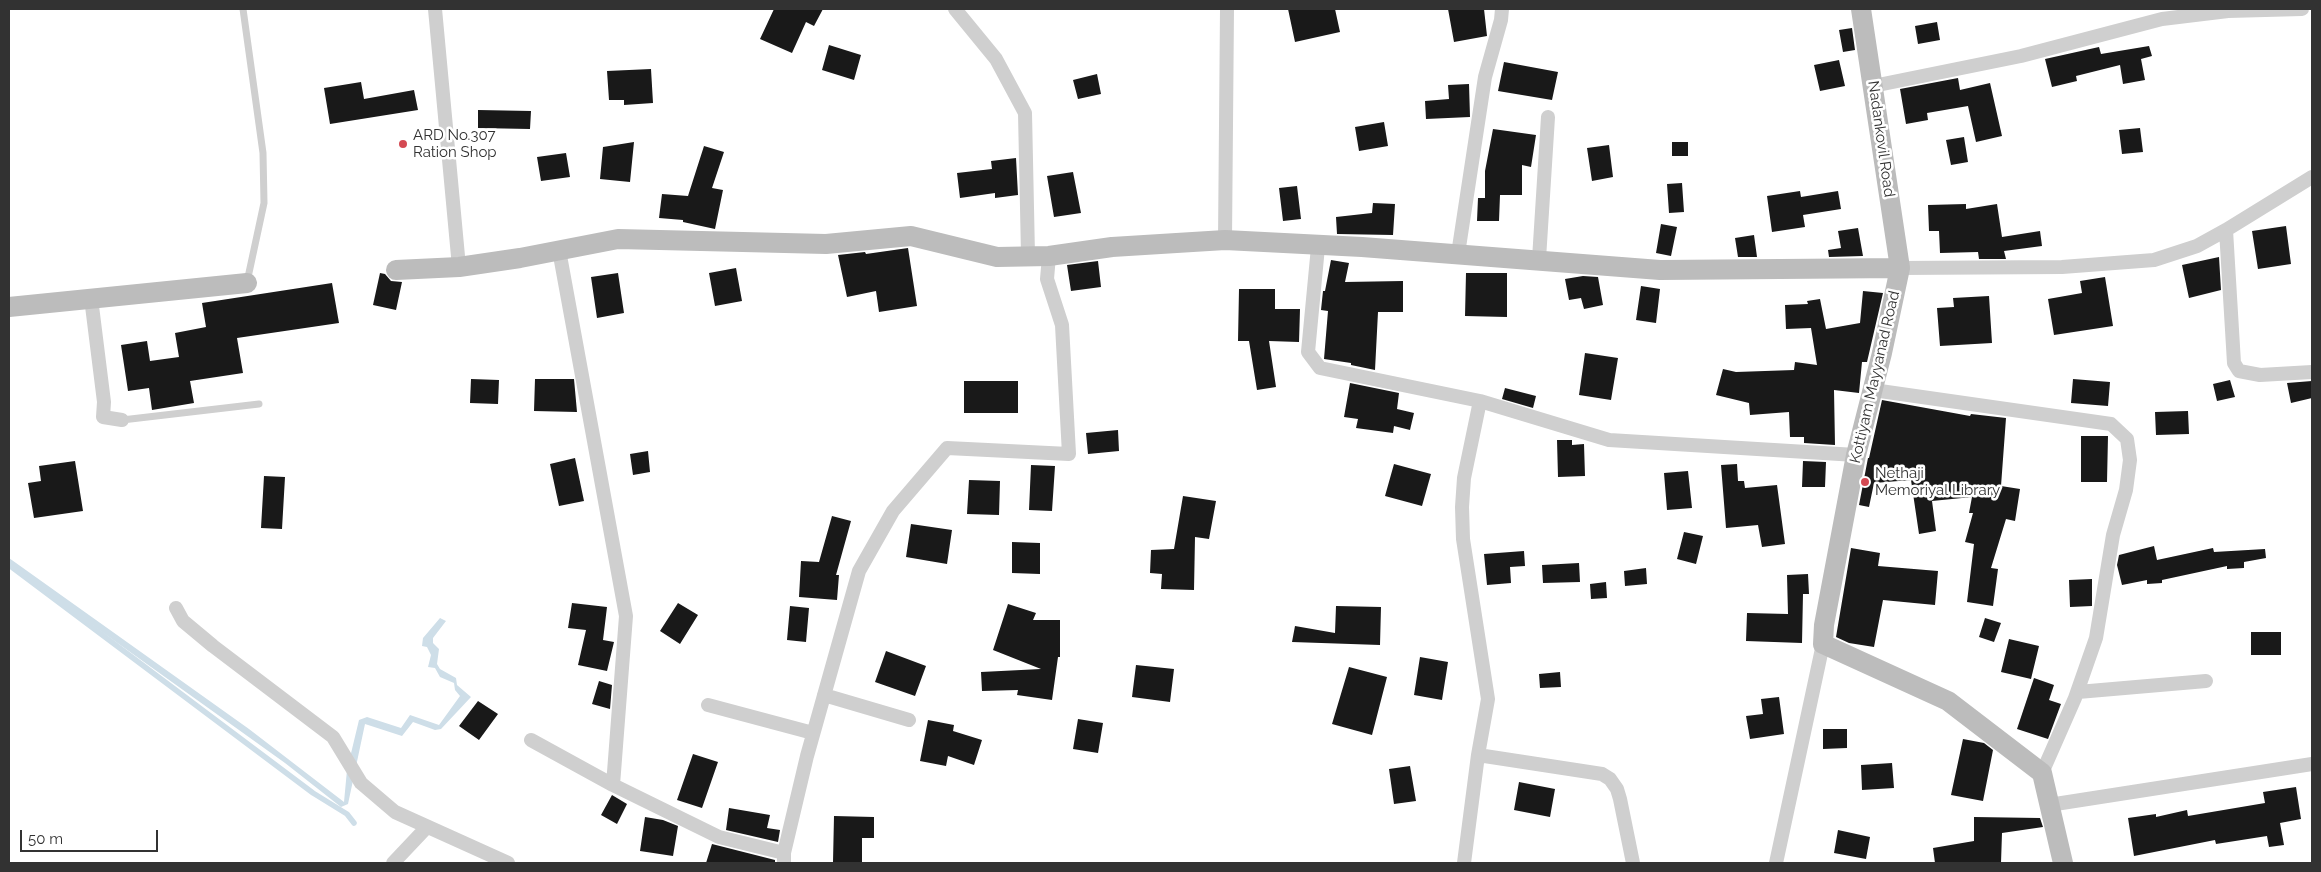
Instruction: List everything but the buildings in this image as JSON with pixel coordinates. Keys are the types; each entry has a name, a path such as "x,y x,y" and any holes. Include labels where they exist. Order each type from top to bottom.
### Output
{"street":[{"path":"435,9 459,267"},
{"path":"955,9 996,59 1025,113 1028,255"},
{"path":"1225,240 1227,9"},
{"path":"1458,254 1485,77 1501,20 1502,9"},
{"name":"Nadankovil Road","path":"1861,9 1900,268"},
{"path":"1873,86 2021,56 2162,19 2228,10 2302,9"},
{"path":"1539,260 1548,117"},
{"path":"396,270 459,267 618,239 826,244 912,236 997,257 1049,256 1112,247 1225,240 1362,247 1660,270 2062,267 2154,260 2197,246 2312,177"},
{"path":"2226,230 2234,363 2239,371 2260,375 2312,372"},
{"path":"1318,246 1308,352 1320,368 1480,401 1609,440 1856,454"},
{"path":"559,250 626,616 613,785"},
{"path":"531,740 613,785 720,837 784,858 813,733 859,572 893,511 947,448 1069,454 1062,325 1047,279 1049,256"},
{"name":"Kottiyam Mayyanad Road","path":"1822,644 1856,454 1873,390 1900,268"},
{"path":"9,307 247,283"},
{"path":"91,298 104,402 103,417 122,420"},
{"path":"1873,390 2111,424 2127,439 2130,460 2126,490 2113,535 2096,638 2078,692 2042,773 2063,863"},
{"path":"1464,863 1478,754 1488,699 1462,539 1464,478 1480,401"},
{"path":"176,608 183,621 213,646 333,737 361,783 395,812 508,863"},
{"path":"1776,863 1822,644 1948,701 2042,773"},
{"path":"2078,692 2206,681"},
{"path":"824,695 909,720"},
{"path":"708,705 813,733"},
{"path":"1478,754 1602,774 1610,779 1618,794 1633,863"},
{"path":"2049,805 2312,764"},
{"path":"393,863 427,827"}],"lane":[{"path":"243,9 263,153 264,203 247,283"},
{"path":"122,420 258,404"}],"shaded area":[{"path":"9,558 249,729 344,802 347,770 359,720 367,717 401,728 410,715 439,725 460,696 455,690 454,683 440,677 435,668 428,667 431,655 427,647 422,646 423,638 440,618 446,621 433,638 433,643 439,649 437,664 440,669 456,678 457,685 471,697 441,729 435,730 413,722 402,736 365,724 348,804 341,807 285,763 9,565"}],"waterway":[{"path":"9,565 313,793 347,814 354,823"}],"place":[{"name":"ARD No.307 Ration Shop","path":"403,144"},
{"name":"Nethaji Memoriyal Library","path":"1865,482"}]}
